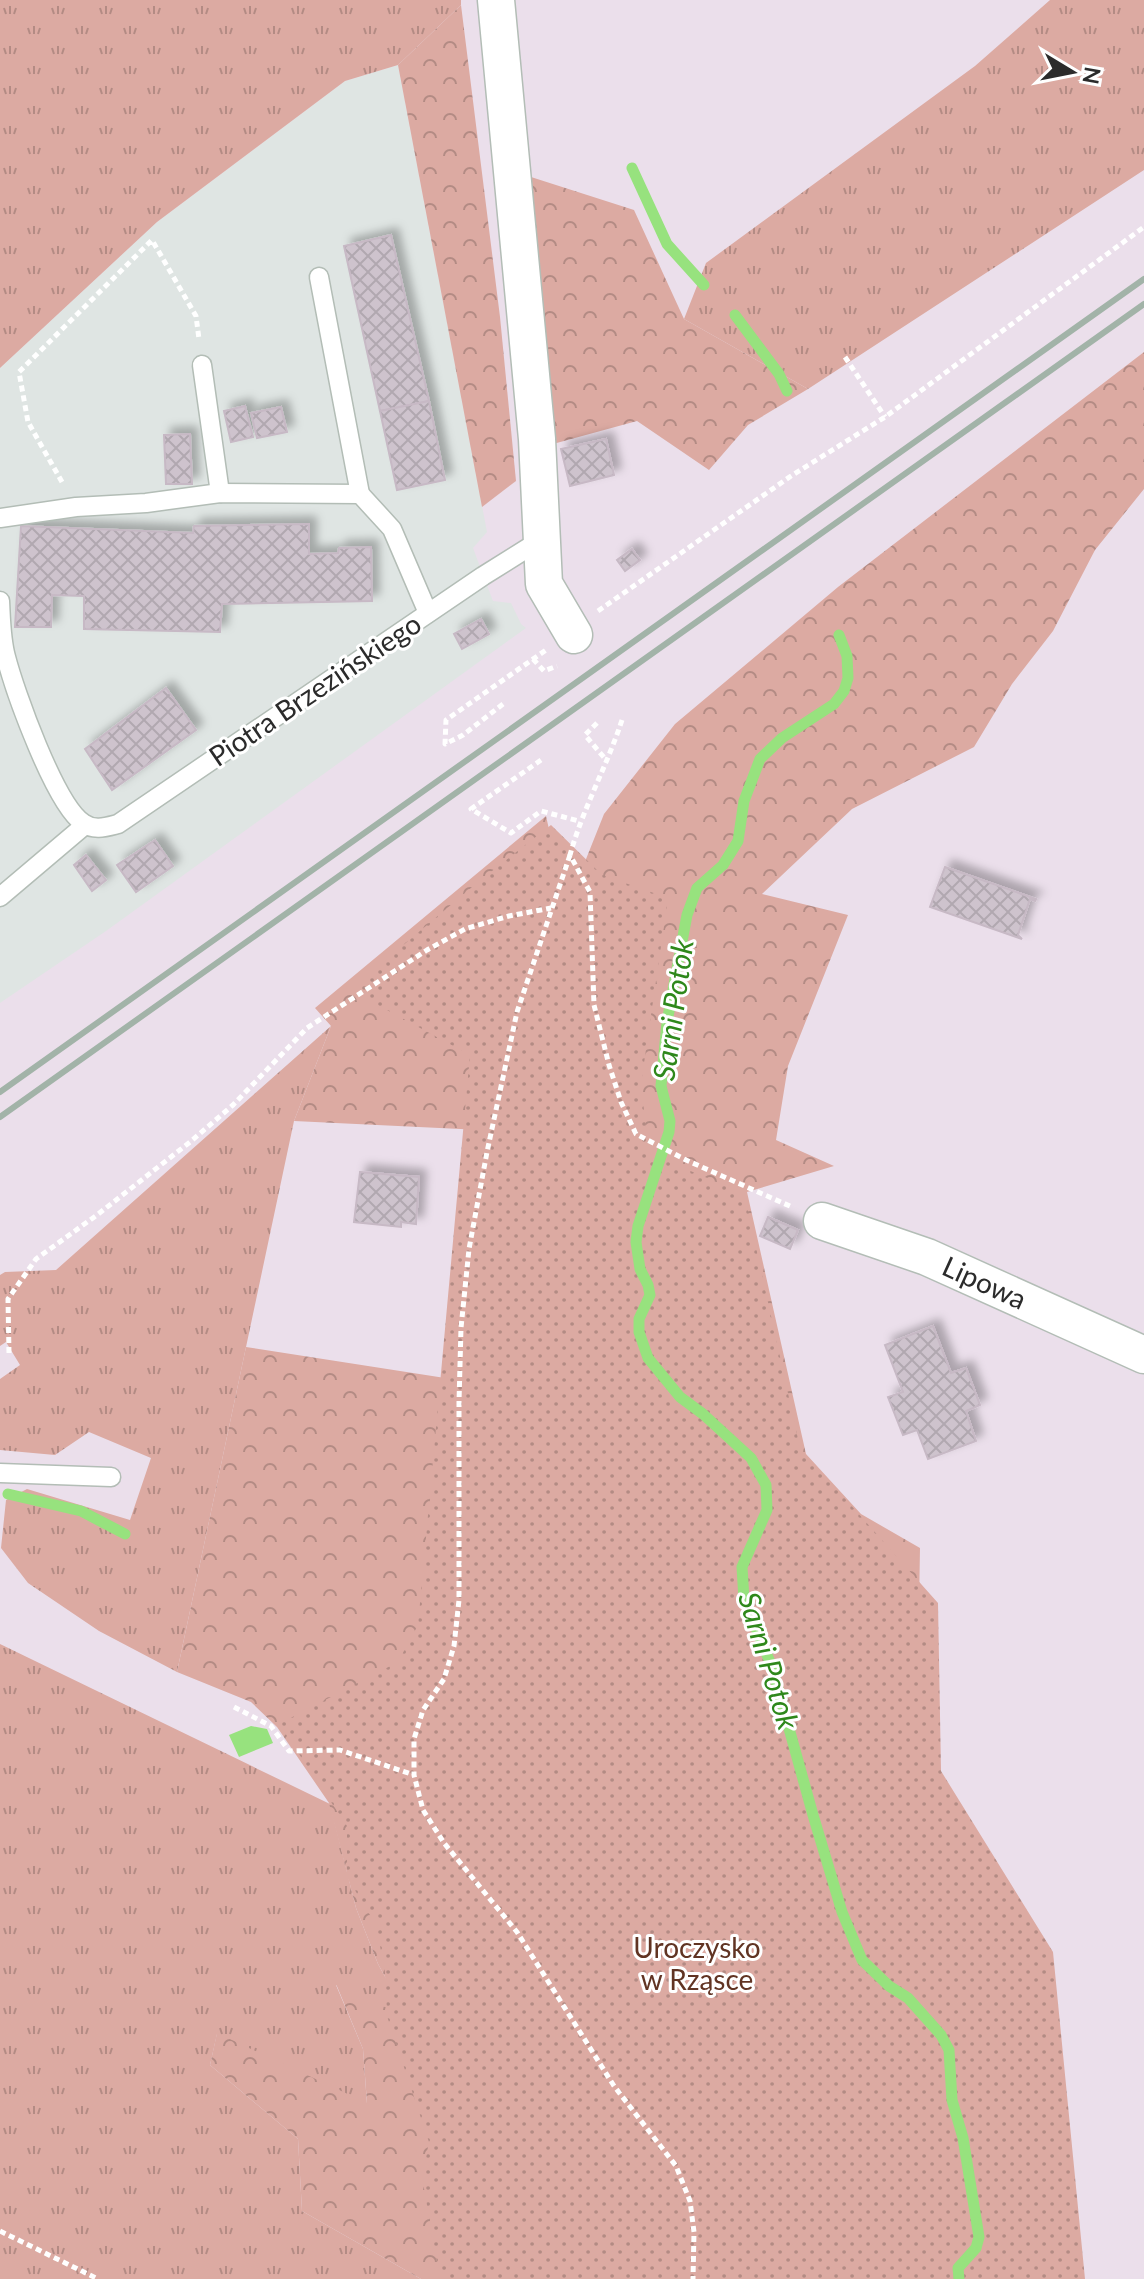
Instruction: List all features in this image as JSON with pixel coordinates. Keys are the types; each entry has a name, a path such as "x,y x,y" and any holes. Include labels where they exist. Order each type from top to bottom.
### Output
{"street":[{"path":"496,0 537,439 544,584 573,632"},
{"name":"Lipowa","path":"822,1221 927,1257 1144,1355"}],"lane":[{"path":"319,277 360,494 392,529 428,613"},
{"path":"202,365 220,493"},
{"path":"0,518 220,493 360,494"},
{"name":"Piotra Brzezińskiego","path":"78,819 97,829 118,824 542,539"},
{"path":"0,601 5,656 43,763 78,819 0,897"},
{"path":"0,1473 111,1477"}],"path":[{"path":"503,704 463,735 445,744 446,720 791,476 885,417 1144,227"},
{"path":"76,507 28,422 19,372 152,240 196,316 202,365"},
{"path":"845,357 885,417"},
{"path":"533,659 544,671 557,666"},
{"path":"622,720 608,761 579,821 517,1012 487,1152 469,1249 461,1328 459,1600 454,1646 444,1679 423,1710 414,1739 414,1775 423,1810 444,1843 517,1932 614,2086 676,2166 690,2201 694,2232 693,2279"},
{"path":"597,723 585,735 608,761"},
{"path":"541,760 471,809 511,833 541,811 579,821"},
{"path":"570,855 590,892 594,1005 621,1102 636,1134 822,1221"},
{"path":"9,1353 8,1299 36,1259 190,1142 233,1105 307,1028 465,929 552,908"},
{"path":"234,1707 271,1726 289,1751 340,1750 414,1775"},
{"path":"0,2231 98,2279"}],"shaded area":[{"path":"398,65 487,532 473,548 493,601 511,603 526,628 106,931 0,1003 0,368 157,222 345,81"},
{"path":"251,1726 267,1729 273,1743 239,1757 229,1735"}],"green space":[{"path":"0,0 461,0 461,5 398,65 345,81 157,222 0,368"},
{"path":"1050,0 1144,0 1144,170 808,389 684,319 706,263 975,66"},
{"path":"461,5 500,317 516,481 482,507 398,65"},
{"path":"531,177 634,210 684,319 808,389 748,425 709,470 637,421 553,444"},
{"name":"Uroczysko w Rząsce","path":"1144,352 1144,489 1095,550 1053,631 1012,684 974,747 852,809 762,894 848,915 788,1066 776,1140 834,1166 747,1192 806,1454 861,1514 920,1548 918,1666 931,1783 1074,2279 421,2279 302,2211 298,2139 210,2065 217,2033 367,2103 363,2049 336,1984 408,2018 378,1964 356,1908 329,1803 277,1727 251,1702 177,1672 246,1347 445,1378 481,1130 294,1121 331,1026 315,1008 546,816 556,860 523,1017 604,814 675,724 838,587"},
{"name":"Uroczysko w Rząsce","path":"551,825 602,875 668,898 641,1084 649,1154 744,1193 800,1448 938,1603 941,1771 1053,1952 1085,2279 440,2279 422,2177 429,2142 387,2016 385,1972 376,1925 347,1877 347,1826 279,1724 398,1662 418,1625 470,1055 350,990"},
{"path":"331,1026 294,1121 177,1672 99,1631 28,1583 1,1548 6,1500 27,1489 130,1520 151,1458 89,1432 55,1455 0,1450 0,1379 20,1365 6,1342 0,1346 0,1275 5,1272 56,1270"},
{"path":"0,1644 330,1804 356,1908 378,1964 409,2020 336,1985 363,2049 367,2104 217,2034 210,2065 298,2139 302,2211 421,2279 0,2279"}],"building":[{"path":"391,235 429,401 380,411 344,246"},
{"path":"429,401 445,480 397,490 380,411"},
{"path":"245,406 253,437 231,442 224,411"},
{"path":"281,407 287,432 257,438 251,413"},
{"path":"190,434 192,484 166,484 164,435"},
{"path":"606,439 614,475 570,486 561,449"},
{"path":"309,524 309,554 338,553 339,548 371,547 372,601 222,604 220,632 84,629 84,596 52,595 51,627 15,627 21,526 193,533 194,526"},
{"path":"632,549 640,560 625,571 617,560"},
{"path":"481,619 489,634 462,649 454,634"},
{"path":"166,688 196,730 112,790 85,749"},
{"path":"155,840 173,866 136,892 117,865"},
{"path":"86,855 106,880 92,891 74,865"},
{"path":"945,867 1036,899 1030,899 1018,935 1022,939 930,907"},
{"path":"360,1172 419,1177 416,1224 401,1222 401,1227 354,1222"},
{"path":"768,1217 798,1230 790,1249 760,1236"},
{"path":"933,1326 951,1373 966,1368 980,1405 966,1411 976,1441 928,1459 917,1430 903,1435 888,1397 903,1392 885,1345"}],"waterway":[{"name":"Sarni Potok","path":"632,168 667,244 704,285"},
{"name":"Sarni Potok","path":"735,315 779,374 787,391"},
{"name":"Sarni Potok","path":"839,635 847,656 848,678 844,691 834,704 782,738 760,759 744,801 738,841 723,865 697,888 687,915 667,1022 661,1086 670,1121 669,1132 638,1226 636,1242 640,1269 650,1295 639,1319 639,1332 648,1358 680,1397 751,1458 766,1485 767,1510 742,1567 744,1599 772,1667 842,1912 862,1960 889,1986 908,1998 941,2035 949,2050 952,2100 963,2138 979,2237 976,2248 958,2268 959,2279"},
{"path":"8,1494 81,1511 125,1534"}],"railway":[{"path":"0,1092 1144,279"},
{"path":"0,1117 1144,304"}]}
